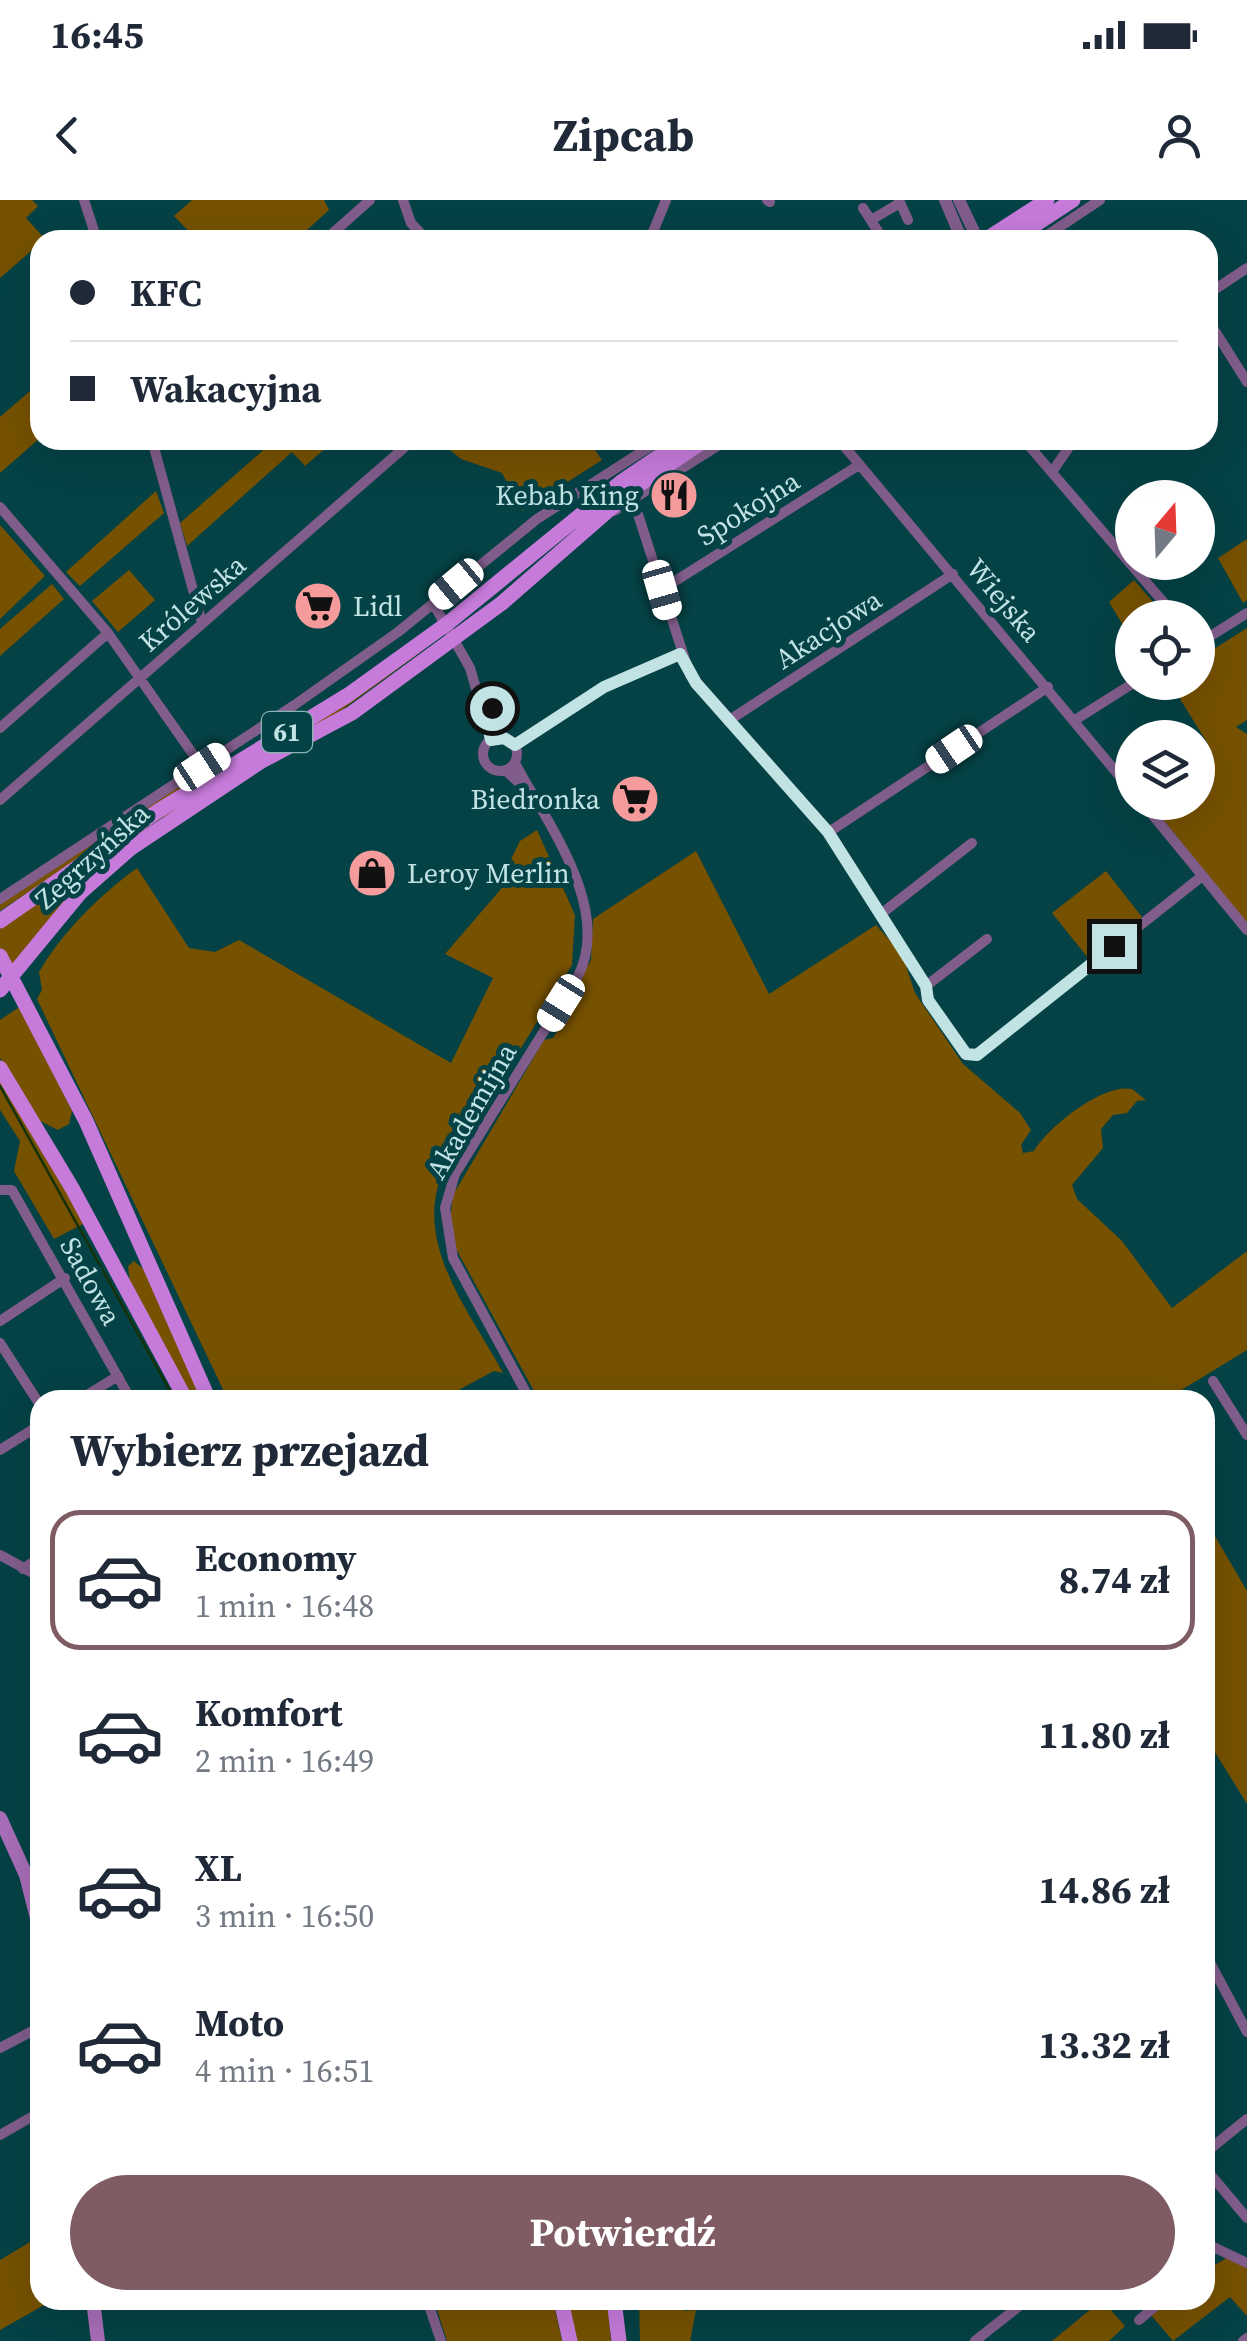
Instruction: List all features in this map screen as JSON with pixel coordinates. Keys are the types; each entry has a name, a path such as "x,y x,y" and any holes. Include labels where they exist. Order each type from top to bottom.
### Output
{"main road":[{"path":"998,230 1048,200"},
{"path":"1027,230 1073,200"},
{"name":"Zegrzyńska","path":"0,990 80,892 130,848 260,762 352,713 621,482 668,450"},
{"name":"Zegrzyńska","path":"0,921 158,810 452,630 691,450"},
{"path":"0,956 86,1121 205,1390"},
{"path":"0,1068 72,1188 181,1390"},
{"path":"0,1818 30,1868"},
{"path":"93,2310 98,2341"},
{"path":"564,2310 570,2341"},
{"path":"615,2310 619,2341"}],"street":[{"path":"84,200 93,230"},
{"path":"336,230 370,200"},
{"path":"404,200 410,223 417,230"},
{"path":"655,230 666,200"},
{"path":"945,200 958,230"},
{"path":"959,200 976,230"},
{"path":"1055,230 1100,200"},
{"path":"871,220 899,201 908,220"},
{"path":"862,208 877,230"},
{"path":"1218,287 1247,268"},
{"path":"1218,336 1247,382"},
{"path":"155,450 202,623"},
{"name":"Królewska","path":"0,800 401,450"},
{"path":"0,899 371,652 537,519 644,450"},
{"path":"594,520 634,502 712,450"},
{"name":"Wiejska","path":"847,450 1115,770"},
{"path":"1033,450 1162,600"},
{"path":"1052,472 1067,450"},
{"name":"Spokojna","path":"662,590 860,465"},
{"path":"634,502 680,654 690,675 828,832 926,986 928,1000 966,1054 977,1055 1202,877"},
{"path":"0,507 108,632 202,767"},
{"name":"Akacjowa","path":"728,720 953,574"},
{"path":"434,604 452,630 482,697 491,740 485,760 493,769 510,766 515,745 604,687 680,654"},
{"path":"1215,633 1247,613"},
{"path":"0,728 108,632"},
{"path":"828,832 1048,687"},
{"path":"1075,720 1115,695"},
{"path":"482,697 492,708 504,738 515,745"},
{"path":"491,740 504,738"},
{"name":"Akademijna","path":"510,766 529,792 577,886 588,928 587,952 569,991 455,1174 444,1219 453,1258 525,1390"},
{"path":"1156,820 1247,930"},
{"path":"881,914 972,843"},
{"path":"926,986 987,940"},
{"name":"Sadowa","path":"4,1188 65,1278 126,1390"},
{"path":"0,1321 65,1278"},
{"path":"0,1343 30,1390"},
{"path":"96,1390 118,1376"},
{"path":"1213,1381 1247,1435"},
{"path":"0,1450 30,1431"},
{"path":"0,1554 30,1573"},
{"path":"23,1569 30,1564"},
{"path":"1215,1972 1247,2032"},
{"path":"0,2048 30,2032"},
{"path":"0,2134 30,2118"},
{"path":"1215,2145 1247,2118"},
{"path":"1215,2180 1247,2218"},
{"path":"1215,2248 1247,2262"},
{"path":"430,2310 441,2341"},
{"path":"975,2341 1014,2310"},
{"path":"1140,2320 1152,2310"}],"shaded area":[{"path":"0,200 32,200 38,206 26,218 37,230 30,230 30,252 0,278"},
{"path":"192,200 324,200 329,210 307,230 187,230 174,216"},
{"path":"30,391 30,447 0,473 0,417"},
{"path":"264,450 323,450 305,466 292,452 187,546 180,523"},
{"path":"450,450 595,450 602,460 522,511 502,473 461,459"},
{"path":"156,491 164,513 80,586 66,572"},
{"path":"0,525 45,576 0,619"},
{"path":"1247,539 1247,600 1243,603 1218,558"},
{"path":"129,570 155,600 118,632 92,601"},
{"path":"1134,580 1151,600 1115,600 1115,612 1109,602"},
{"path":"52,584 64,599 0,656 0,629"},
{"path":"1247,628 1247,720 1236,727 1247,734 1247,925 1164,820 1215,820 1215,720 1193,720 1181,700 1215,700 1215,648"},
{"path":"425,649 339,712 152,824 76,889 11,965 0,949 0,929 166,812"},
{"path":"197,772 200,777 0,911 0,902"},
{"path":"537,830 575,915 572,965 440,1180 435,1205 435,1231 441,1256 463,1304 503,1373 494,1371 459,1390 223,1390 37,999 42,990 39,972 83,915 137,868 189,948 215,952 239,940 451,1063 493,978 445,954 513,875 508,865 520,841"},
{"path":"696,851 769,994 876,925 902,954 915,993 963,1064 1020,1113 1031,1130 1021,1145 1023,1153 1034,1151 1064,1119 1092,1100 1120,1089 1132,1089 1146,1100 1137,1101 1127,1113 1113,1115 1101,1129 1103,1148 1072,1185 1077,1199 1122,1241 1172,1308 1247,1251 1247,1350 1181,1390 534,1390 455,1247 450,1220 453,1195 544,1040 553,1038 558,1030 556,1022 591,960 593,919"},
{"path":"1106,871 1142,917 1089,959 1052,913"},
{"path":"21,1006 72,1111 69,1124 58,1130 38,1120 0,1058 0,1020"},
{"path":"0,1078 85,1223 54,1239 14,1171 20,1141 0,1110"},
{"path":"134,1261 147,1272 200,1390 188,1390 130,1283 128,1266"},
{"path":"1215,1536 1247,1591 1247,1804 1215,1752"},
{"path":"30,2242 30,2310 35,2310 0,2330 0,2260"},
{"path":"1228,2257 1247,2266 1247,2316 1230,2297 1215,2309 1215,2265"},
{"path":"437,2310 555,2310 562,2341 447,2341"},
{"path":"569,2310 608,2310 611,2341 575,2341"},
{"path":"639,2310 696,2310 690,2341 640,2341"},
{"path":"1090,2310 1111,2310 1125,2326 1109,2341 1052,2341"},
{"path":"1157,2310 1213,2310 1173,2341 1151,2315"}],"waterway":[{"path":"0,1086 169,1390"}],"place":[{"name":"Kebab King","path":"674,495"},
{"name":"Lidl","path":"318,606"},
{"name":"Biedronka","path":"635,799"},
{"name":"Leroy Merlin","path":"372,873"}],"route":[{"path":"492,708 482,697 491,740 504,738 515,745 604,687 680,654 696,683 828,832 926,986 928,1000 966,1054 977,1055 1114,946"}]}
